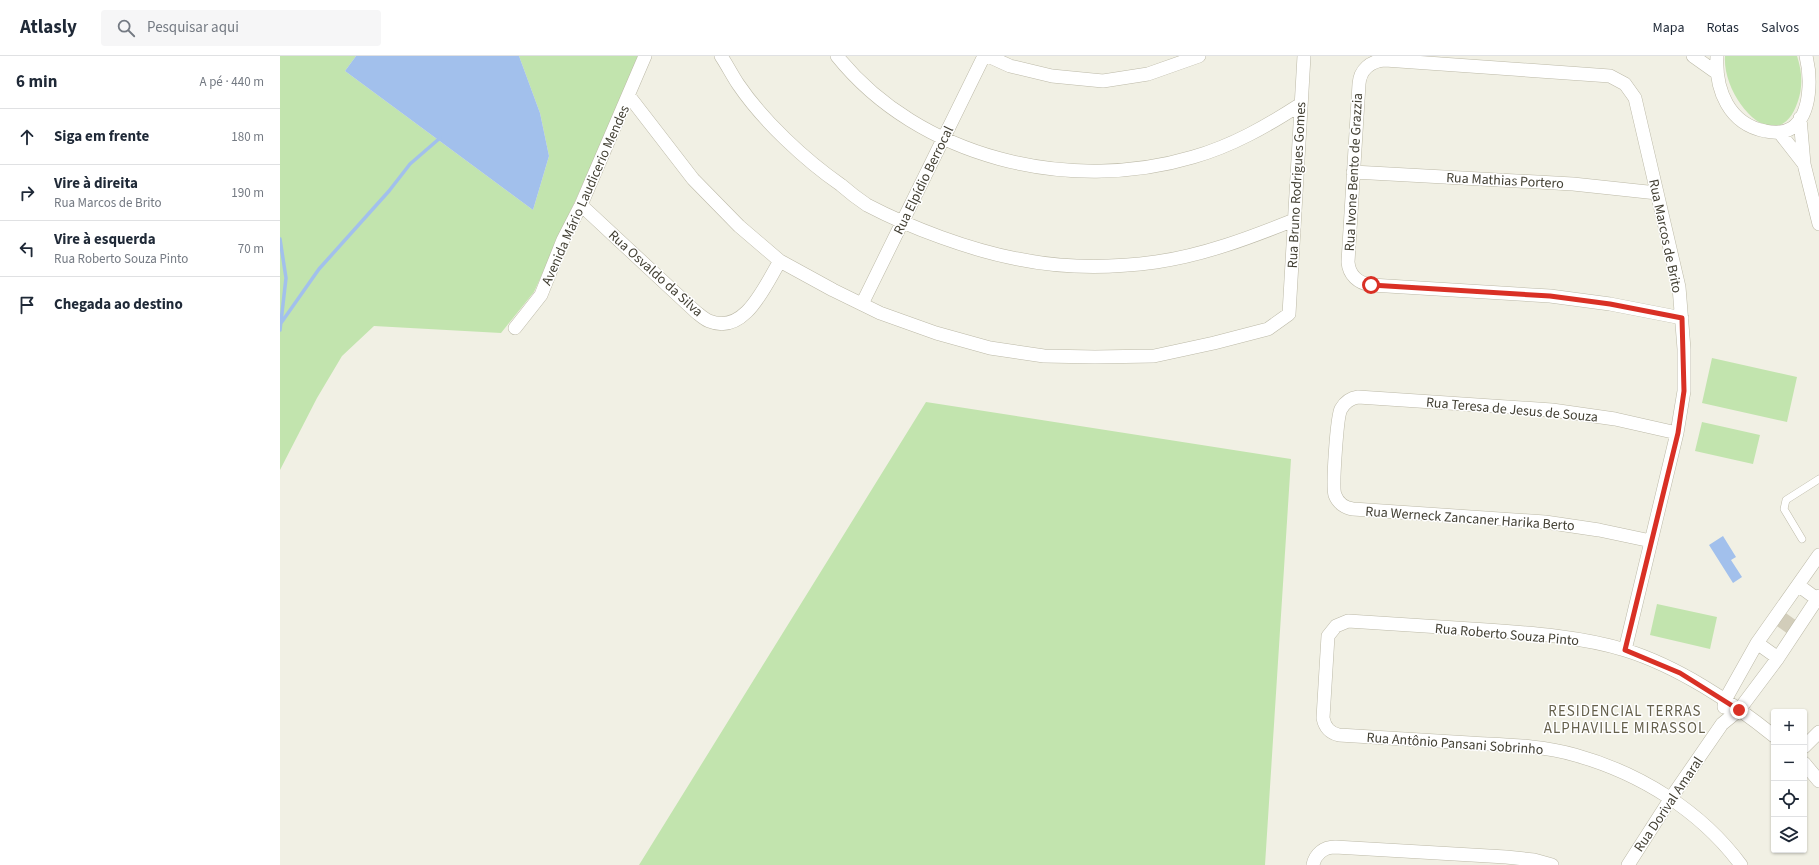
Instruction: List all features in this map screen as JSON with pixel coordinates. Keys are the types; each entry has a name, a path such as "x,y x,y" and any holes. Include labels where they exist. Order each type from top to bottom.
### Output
{"street":[{"name":"Avenida Mário Laudicerio Mendes","path":"515,328 541,295 563,240 581,205 645,56"},
{"path":"722,56 738,85 772,125 819,170 867,204 932,233 1019,259 1065,264 1107,265 1156,262 1203,253 1294,220"},
{"path":"837,56 884,104 927,131 979,152 1022,164 1066,170 1108,172 1150,168 1233,143 1271,123 1301,104"},
{"name":"Rua Elpídio Berrocal","path":"862,304 984,56"},
{"path":"988,56 1010,66 1052,76 1102,81 1148,74 1199,56"},
{"name":"Rua Bruno Rodrigues Gomes","path":"862,304 880,313 936,333 990,348 1044,356 1154,356 1268,329 1289,314 1304,56"},
{"path":"1694,56 1717,73"},
{"path":"1717,56 1717,73 1722,96 1736,116 1751,127 1769,132 1779,132 1791,128 1800,118 1814,85 1811,61"},
{"name":"Rua Marcos de Brito","path":"1368,65 1376,61 1389,60 1610,76 1625,84 1635,98 1679,287 1682,318 1684,391 1678,433 1625,650"},
{"name":"Rua Ivone Bento de Grazzia","path":"1368,65 1362,72 1359,80 1353,172 1348,262 1351,273 1356,279 1371,285 1550,296 1610,304 1682,318"},
{"path":"629,96 693,179 739,226 780,261 862,304"},
{"path":"1800,118 1804,164 1819,224"},
{"path":"1779,132 1804,164"},
{"name":"Rua Mathias Portero","path":"1353,172 1573,184 1657,193"},
{"name":"Rua Osvaldo da Silva","path":"581,205 696,312 708,320 720,324 742,317 750,310 780,261"},
{"name":"Rua Teresa de Jesus de Souza","path":"1338,501 1333,487 1339,414 1346,402 1358,397 1552,410 1615,419 1678,433"},
{"name":"Rua Werneck Zancaner Harika Berto","path":"1338,501 1346,508 1353,509 1545,522 1598,530 1651,541"},
{"path":"1722,724 1725,700 1757,643 1819,555"},
{"path":"1722,724 1739,710 1778,658 1818,598 1798,585"},
{"name":"Rua Roberto Souza Pinto","path":"1326,727 1323,715 1328,640 1331,630 1348,621 1525,633 1575,639 1625,650 1680,673 1725,700 1771,734"},
{"path":"1757,643 1778,658"},
{"name":"Rua Dorival Amaral","path":"1628,865 1671,798 1722,724"},
{"name":"Rua Antônio Pansani Sobrinho","path":"1326,727 1333,734 1339,735 1522,746 1574,754 1624,772 1671,798 1703,823 1732,852 1742,865"},
{"path":"1806,745 1819,732"},
{"path":"1807,767 1819,782"},
{"path":"1313,865 1317,856 1322,851 1335,847 1490,856 1534,860 1552,865"}],"lane":[{"path":"1802,539 1784,508 1786,500 1819,478"}],"green space":[{"path":"280,56 356,56 345,71 533,210 549,156 540,113 519,56 638,56 624,93 534,292 501,333 374,326 342,356 317,398 280,470"},
{"path":"1725,56 1797,56 1801,73 1801,90 1798,101 1789,118 1778,126 1765,125 1753,118 1732,90 1726,73"},
{"path":"1712,358 1797,377 1787,422 1702,403"},
{"path":"926,402 1291,459 1265,865 639,865"},
{"path":"1702,422 1760,435 1753,464 1695,451"},
{"path":"1657,604 1717,617 1710,649 1650,635"}],"water":[{"path":"356,56 519,56 540,113 549,156 533,210 345,71"},
{"path":"1723,536 1736,557 1731,560 1742,577 1733,583 1709,545"}],"building":[{"path":"1776,606 1804,626 1795,639 1767,619"}],"waterway":[{"path":"281,323 319,269 389,191 410,164 440,138"},
{"path":"280,239 286,278 280,330"}],"district":[{"name":"RESIDENCIAL TERRAS ALPHAVILLE MIRASSOL","path":"1625,720"}],"route":[{"path":"1371,285 1550,296 1610,304 1682,318 1684,391 1678,433 1625,650 1680,673 1739,710"}]}
